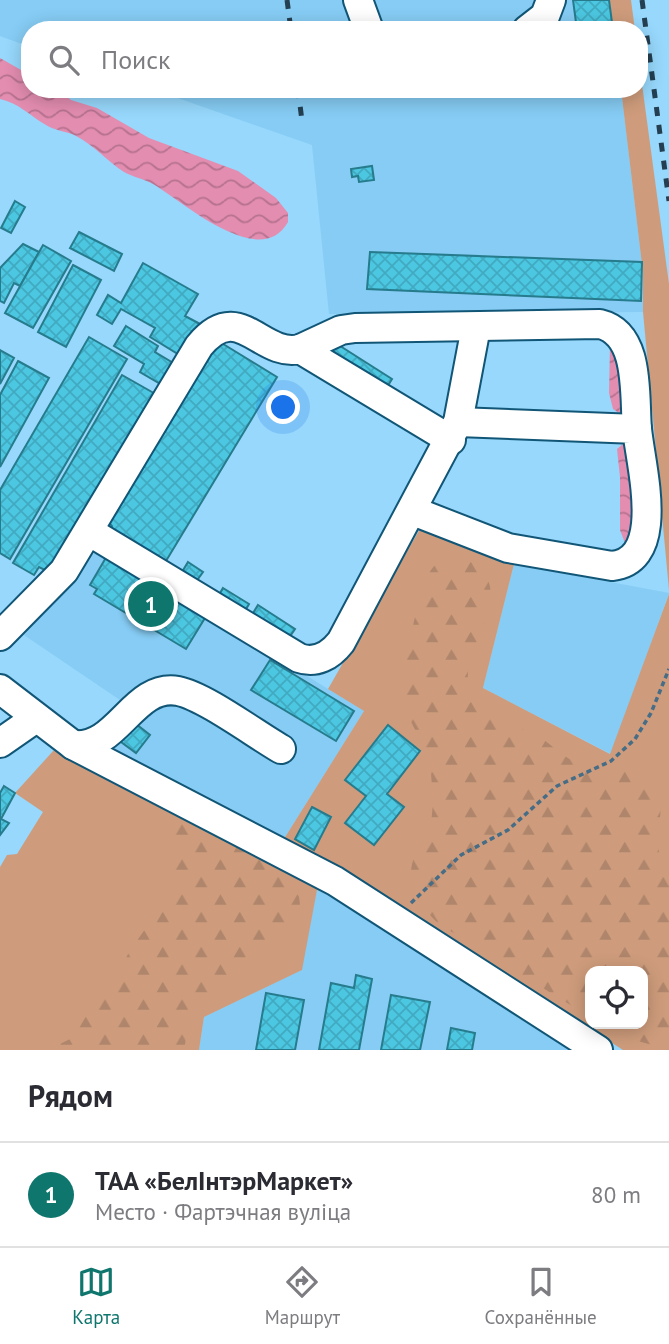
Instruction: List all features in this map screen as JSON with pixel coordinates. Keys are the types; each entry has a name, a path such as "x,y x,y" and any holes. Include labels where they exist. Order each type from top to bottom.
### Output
{"street":[{"path":"359,0 366,21"},
{"path":"539,21 545,16 551,0"},
{"path":"0,636 52,586 90,532 206,338 215,330 239,327 284,350 300,349 341,330 600,324 612,327 621,334 629,355 647,524 642,548 635,558 624,565 612,566 508,548 414,511"},
{"path":"90,532 299,658 315,660 327,656 341,642 455,431 476,327"},
{"path":"300,349 455,431 637,429"},
{"path":"0,688 36,719 74,746 335,881 393,921 598,1050"},
{"path":"74,746 99,741 149,697 170,690 190,695 281,749"},
{"path":"0,743 36,719"}],"path":[{"path":"393,921 461,855 508,830 557,786 611,761 635,739 651,713 669,669"}],"shaded area":[{"path":"0,0 609,0 612,21 21,21 21,44 0,36"},
{"path":"178,98 622,98 643,273 643,312 329,314 312,145"},
{"path":"93,554 108,554 364,711 282,842 112,754 103,724 120,700 24,635"},
{"path":"514,564 669,593 611,754 483,688"},
{"path":"320,874 598,1050 199,1050 204,1017 301,970"}],"green space":[{"path":"609,0 631,0 634,21 612,21"},
{"path":"622,98 644,98 669,284 669,590 643,312 643,273"},
{"path":"421,527 514,564 483,688 610,754 669,594 669,1050 623,1050 590,1029 648,1029 648,966 585,966 585,1026 336,866 329,867 320,874 302,970 204,1017 199,1050 0,1050 0,867 7,855 17,854 43,812 15,793 54,750 162,805 282,842 364,711 328,689"},
{"path":"464,555 483,571 490,588 490,605 485,623 470,660 468,679 472,698 477,706 493,718 540,737 574,761 637,771 654,781 658,789 661,806 659,852 669,871 669,1047 634,1040 611,1029 648,1029 648,966 585,966 585,1014 439,924 415,893 412,866 431,821 432,791 430,763 403,699 404,673 416,613 426,580 434,566"},
{"path":"182,816 290,869 297,887 300,908 299,919 291,937 283,943 260,948 248,954 231,988 190,1015 184,1050 48,1050 74,1037 87,1012 110,990 130,950 167,899 174,883 166,831 169,824"}],"water":[{"path":"0,58 21,70 21,98 68,98 97,108 149,138 238,171 276,198 288,213 288,222 275,235 259,239 240,236 221,228 153,184 124,172 83,140 50,127 19,107 0,99"},
{"path":"621,343 622,415 613,409 609,393 610,344"},
{"path":"624,443 629,445 643,526 625,543 620,530 617,449"}],"building":[{"path":"573,0 609,0 612,21 576,21"},
{"path":"372,166 374,180 359,182 358,176 352,177 351,169"},
{"path":"15,201 25,207 11,233 1,228"},
{"path":"79,232 122,254 114,271 70,248"},
{"path":"23,244 39,252 20,286 14,283 4,303 0,301 0,268"},
{"path":"43,245 71,261 33,328 5,313"},
{"path":"370,252 642,262 641,301 367,289"},
{"path":"143,263 198,294 185,316 202,325 188,349 182,347 178,354 150,337 155,328 121,309 112,324 97,315 108,295 121,303"},
{"path":"73,265 101,280 66,347 38,332"},
{"path":"126,326 158,346 155,352 175,364 162,385 140,372 144,364 114,346"},
{"path":"89,337 127,359 10,559 0,553 0,490"},
{"path":"215,339 277,377 163,566 108,533 112,526 106,519"},
{"path":"337,344 392,379 384,392 328,358"},
{"path":"0,350 14,358 0,384"},
{"path":"18,361 49,378 0,467 0,395"},
{"path":"122,375 159,396 55,575 39,567 34,575 13,563"},
{"path":"108,554 208,613 186,649 94,594 97,589 90,585"},
{"path":"188,562 203,572 193,586 179,577"},
{"path":"223,588 249,604 242,616 216,600"},
{"path":"258,605 295,629 286,642 250,618"},
{"path":"270,660 354,711 336,741 251,690"},
{"path":"131,720 150,735 136,753 117,739"},
{"path":"388,725 420,751 387,794 404,807 374,845 345,823 366,796 345,780"},
{"path":"4,786 15,793 1,819 9,823 0,835 0,793"},
{"path":"312,807 331,817 314,850 295,839"},
{"path":"356,975 372,979 359,1050 319,1050 331,983 354,988"},
{"path":"266,993 304,1000 295,1050 256,1050"},
{"path":"391,995 430,1002 420,1050 381,1050"},
{"path":"451,1028 475,1033 472,1050 447,1050"}],"railway":[{"path":"287,0 290,21"},
{"path":"642,0 645,21"},
{"path":"648,45 669,201"},
{"path":"299,98 302,121"}],"place":[{"name":"ТАА «БелІнтэрМаркет»","path":"151,604"}]}
